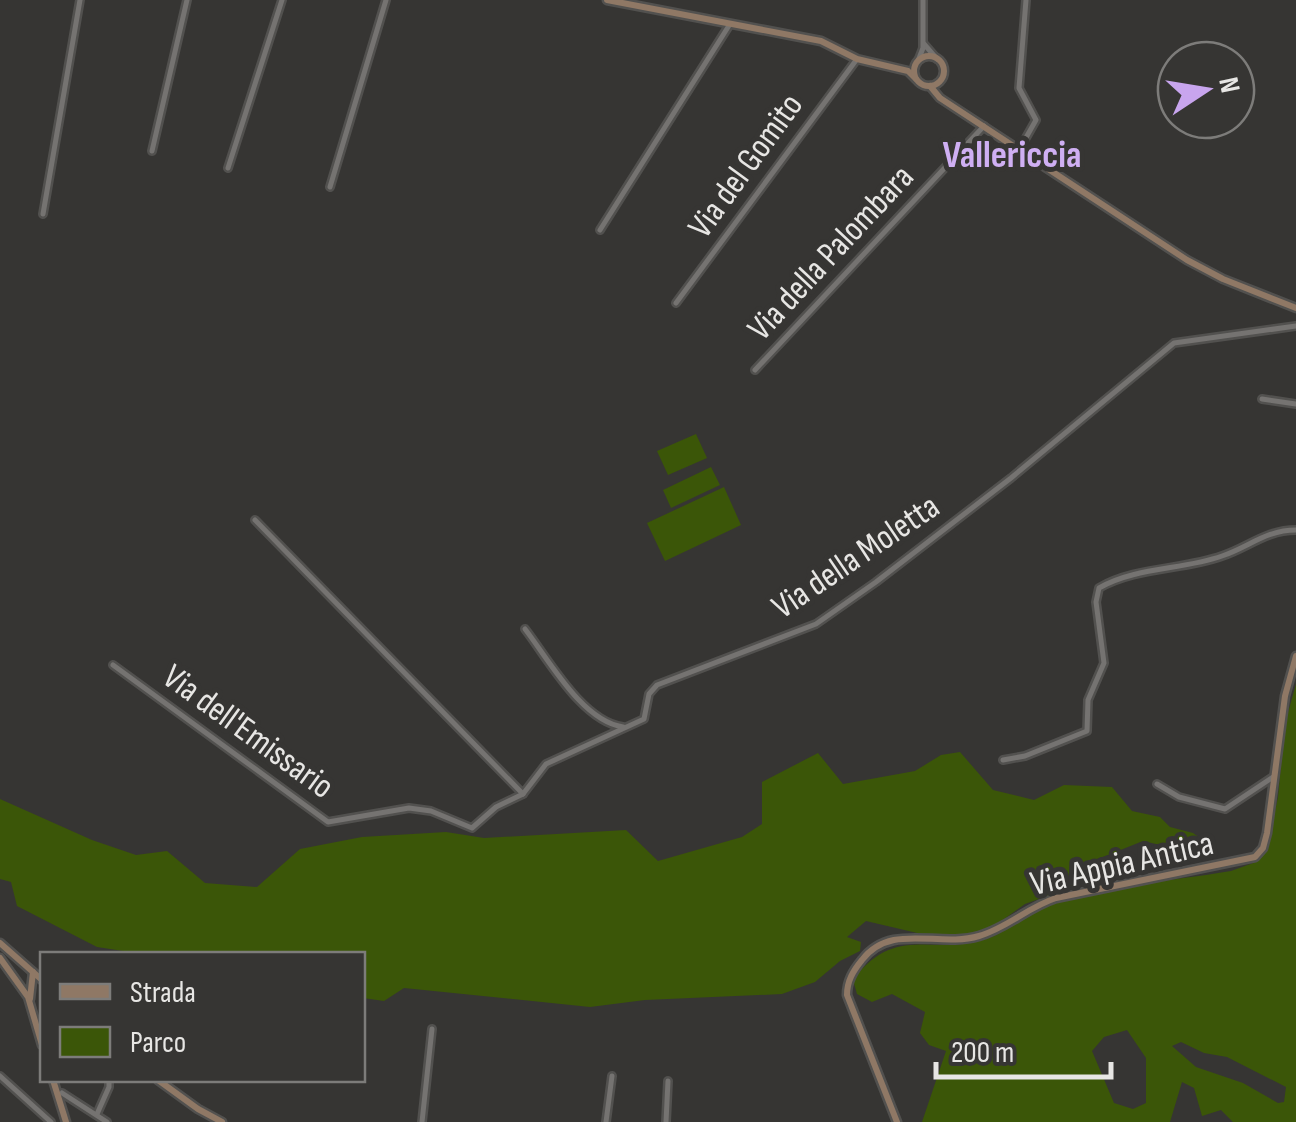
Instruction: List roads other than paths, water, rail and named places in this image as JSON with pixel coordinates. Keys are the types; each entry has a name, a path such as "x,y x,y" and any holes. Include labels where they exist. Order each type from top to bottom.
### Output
{"street":[{"path":"43,214 80,0"},
{"path":"152,152 186,0"},
{"path":"228,168 282,0"},
{"path":"330,187 386,0"},
{"path":"607,0 821,41 857,59 908,71 946,102 1198,266 1296,308"},
{"path":"916,79 914,68 924,42 923,0"},
{"path":"1019,150 1036,120 1019,88 1026,0"},
{"path":"600,230 730,24"},
{"path":"924,42 944,68 940,92 946,102"},
{"path":"894,68 925,57 937,58"},
{"name":"Via del Gomito","path":"676,304 857,59"},
{"path":"930,86 940,82"},
{"name":"Via della Palombara","path":"755,370 984,126"},
{"name":"Via della Moletta","path":"523,794 546,764 647,716 648,697 657,686 802,631 876,582 1011,478 1174,343 1296,326"},
{"path":"1262,400 1296,404"},
{"path":"254,520 523,794"},
{"path":"1003,760 1025,756 1087,732 1089,698 1104,664 1095,598 1100,586 1218,558 1273,532 1296,530"},
{"path":"525,629 592,714 606,724 626,728"},
{"name":"Via Appia Antica","path":"897,1122 847,996 852,975 872,948 890,939 974,938 1035,906 1069,894 1252,858 1265,842 1286,692 1296,656"},
{"name":"Via dell'Emissario","path":"113,665 328,822 408,808 428,810 474,827 499,805 523,794"},
{"path":"1157,784 1179,797 1225,809 1276,775"},
{"path":"0,942 40,979"},
{"path":"0,958 30,996"},
{"path":"8,968 22,962"},
{"path":"22,987 25,976 33,971"},
{"path":"33,971 30,996 40,1036"},
{"path":"30,996 40,984"},
{"path":"422,1122 432,1028"},
{"path":"0,1076 52,1122"},
{"path":"606,1122 612,1076"},
{"path":"54,1082 66,1122"},
{"path":"97,1114 109,1082"},
{"path":"161,1082 222,1122"},
{"path":"666,1122 668,1082"},
{"path":"62,1094 108,1122"}],"district":[{"name":"Vallericcia","path":"1012,155"}]}
